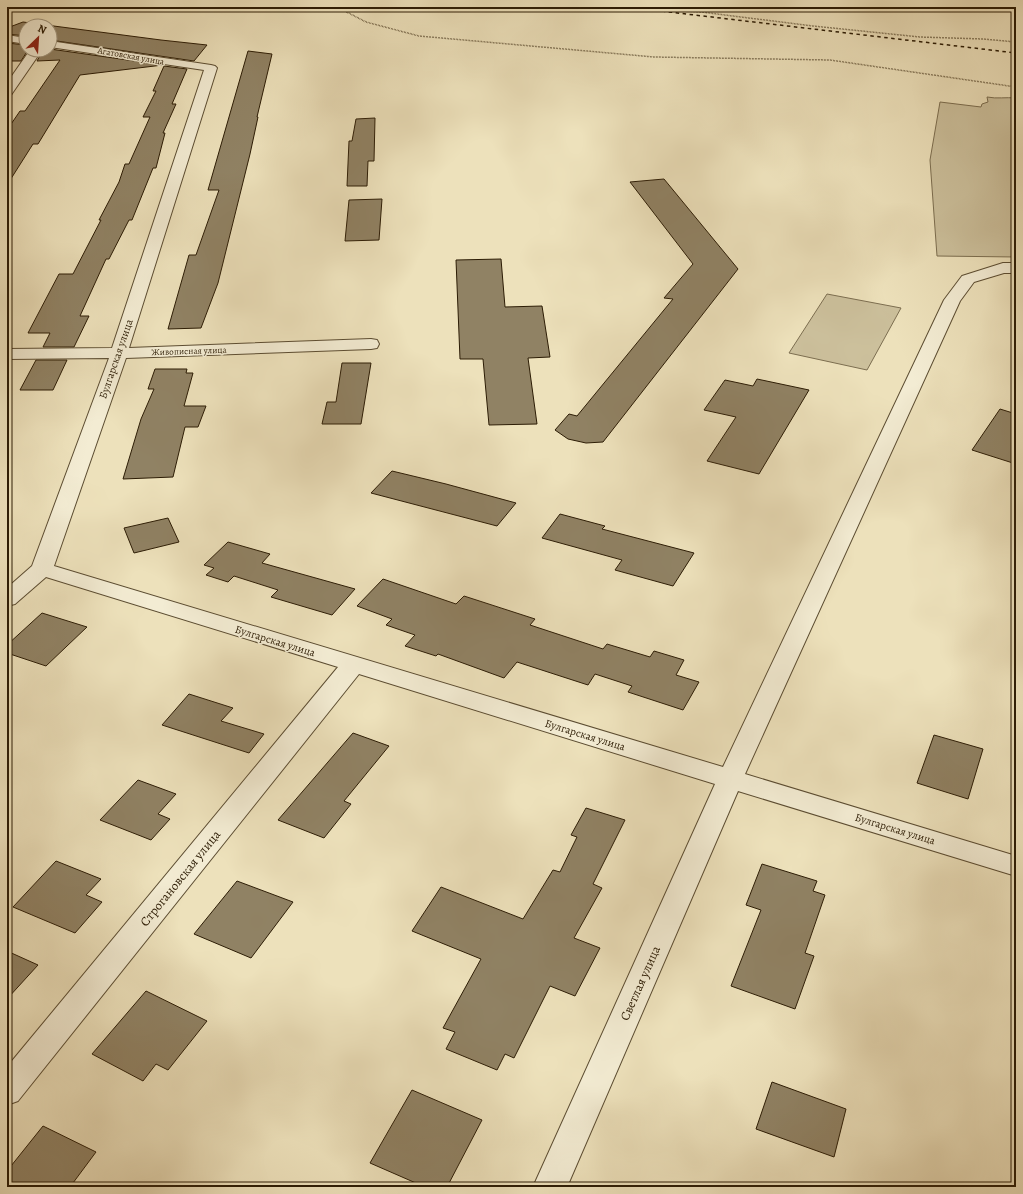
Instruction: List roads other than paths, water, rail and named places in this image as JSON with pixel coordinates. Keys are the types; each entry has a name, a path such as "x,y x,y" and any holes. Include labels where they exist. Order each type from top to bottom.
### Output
{"street":[{"path":"7,38 18,40"},
{"name":"Агатовская улица","path":"58,45 211,68"},
{"path":"7,92 30,58"},
{"name":"Булгарская улица","path":"211,68 119,353 42,569 1016,866"},
{"name":"Светлая улица","path":"550,1187 730,779 952,300 968,279 1003,268 1016,268"},
{"name":"Живописная улица","path":"7,354 119,353 371,344"},
{"path":"7,599 42,569"},
{"name":"Строгановская улица","path":"7,1091 353,665"}],"railway":[{"path":"627,7 1016,53"}]}
